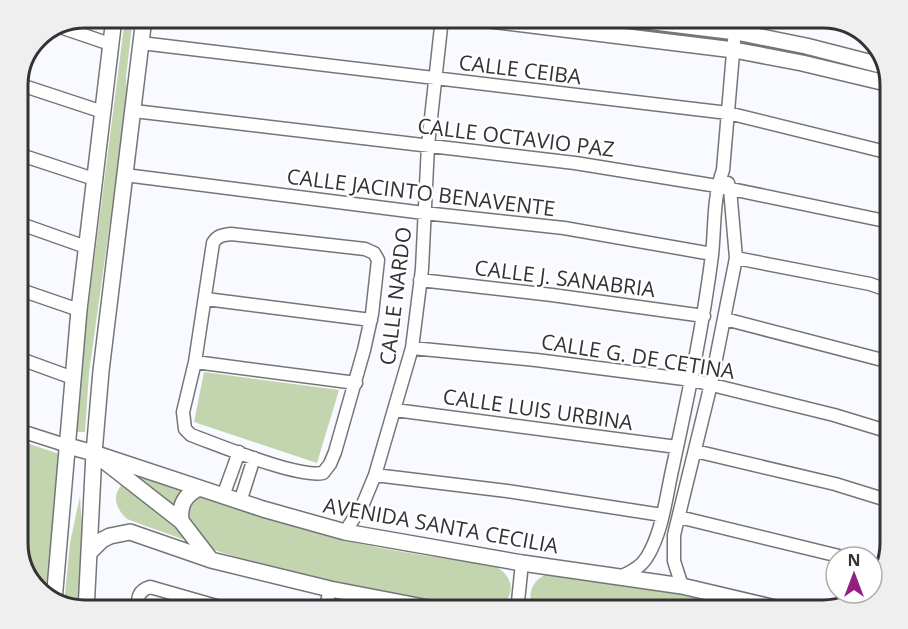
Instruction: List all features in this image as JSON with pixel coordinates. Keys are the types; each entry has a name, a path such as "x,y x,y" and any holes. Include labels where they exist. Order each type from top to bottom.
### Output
{"street":[{"path":"55,592 79,310 112,28"},
{"path":"87,600 94,453 102,360 143,28"},
{"name":"CALLE NARDO","path":"345,532 363,504 375,475 412,348 420,280 428,145 441,28"},
{"path":"555,28 734,50 879,81"},
{"path":"622,576 638,568 646,560 653,547 692,380 712,254 717,186 723,170 736,28"},
{"path":"746,28 875,64"},
{"path":"73,31 110,44"},
{"name":"CALLE CEIBA","path":"141,43 728,113 880,151"},
{"path":"29,88 103,112"},
{"name":"CALLE OCTAVIO PAZ","path":"134,111 575,163 717,186 880,220"},
{"path":"29,158 94,179"},
{"path":"682,586 675,567 673,548 711,384 735,258 730,189 723,170"},
{"name":"CALLE JACINTO BENAVENTE","path":"125,175 424,213 564,228 712,254"},
{"path":"29,227 86,247"},
{"path":"231,234 365,249 374,253 378,260 371,320 356,383 330,464 323,473 309,474 254,458 191,435 185,429 183,412 206,299 213,243 222,235 231,234"},
{"path":"735,258 880,288"},
{"name":"CALLE J. SANABRIA","path":"420,280 704,315"},
{"path":"29,293 79,310"},
{"path":"206,299 371,320"},
{"path":"724,319 880,359"},
{"name":"CALLE G. DE CETINA","path":"412,348 536,360 692,380 834,415 880,429"},
{"path":"29,362 73,378"},
{"path":"195,362 356,383"},
{"name":"CALLE LUIS URBINA","path":"395,410 677,447"},
{"path":"29,434 68,446"},
{"name":"AVENIDA SANTA CECILIA","path":"68,446 240,502 345,532 522,563 682,586 741,600"},
{"path":"695,451 826,481 880,498"},
{"path":"223,496 239,452"},
{"path":"94,453 181,521 211,560"},
{"path":"240,502 254,458"},
{"path":"375,475 507,490 662,515"},
{"path":"181,521 181,504 186,497 200,488"},
{"path":"679,517 824,552"},
{"path":"89,553 102,540 130,532 211,560 370,600"},
{"path":"518,600 522,563"},
{"path":"138,600 138,595 150,587 196,600"},
{"path":"328,600 330,589"}],"green space":[{"path":"124,28 132,28 126,77 127,100 89,373 85,432 76,432 81,364"},
{"path":"622,28 685,28 719,32 717,40"},
{"path":"752,37 876,67 879,76 751,45"},
{"path":"204,372 339,390 317,463 194,422"},
{"path":"29,444 62,455 46,584 36,572 30,558"},
{"path":"132,477 146,478 252,514 361,544 492,565 500,569 510,581 510,595 507,600 423,600 356,588 238,557 127,519 116,502 117,491 125,481"},
{"path":"80,496 83,545 79,600 65,596 70,543"},
{"path":"550,573 674,591 714,600 531,600 532,588"}]}
